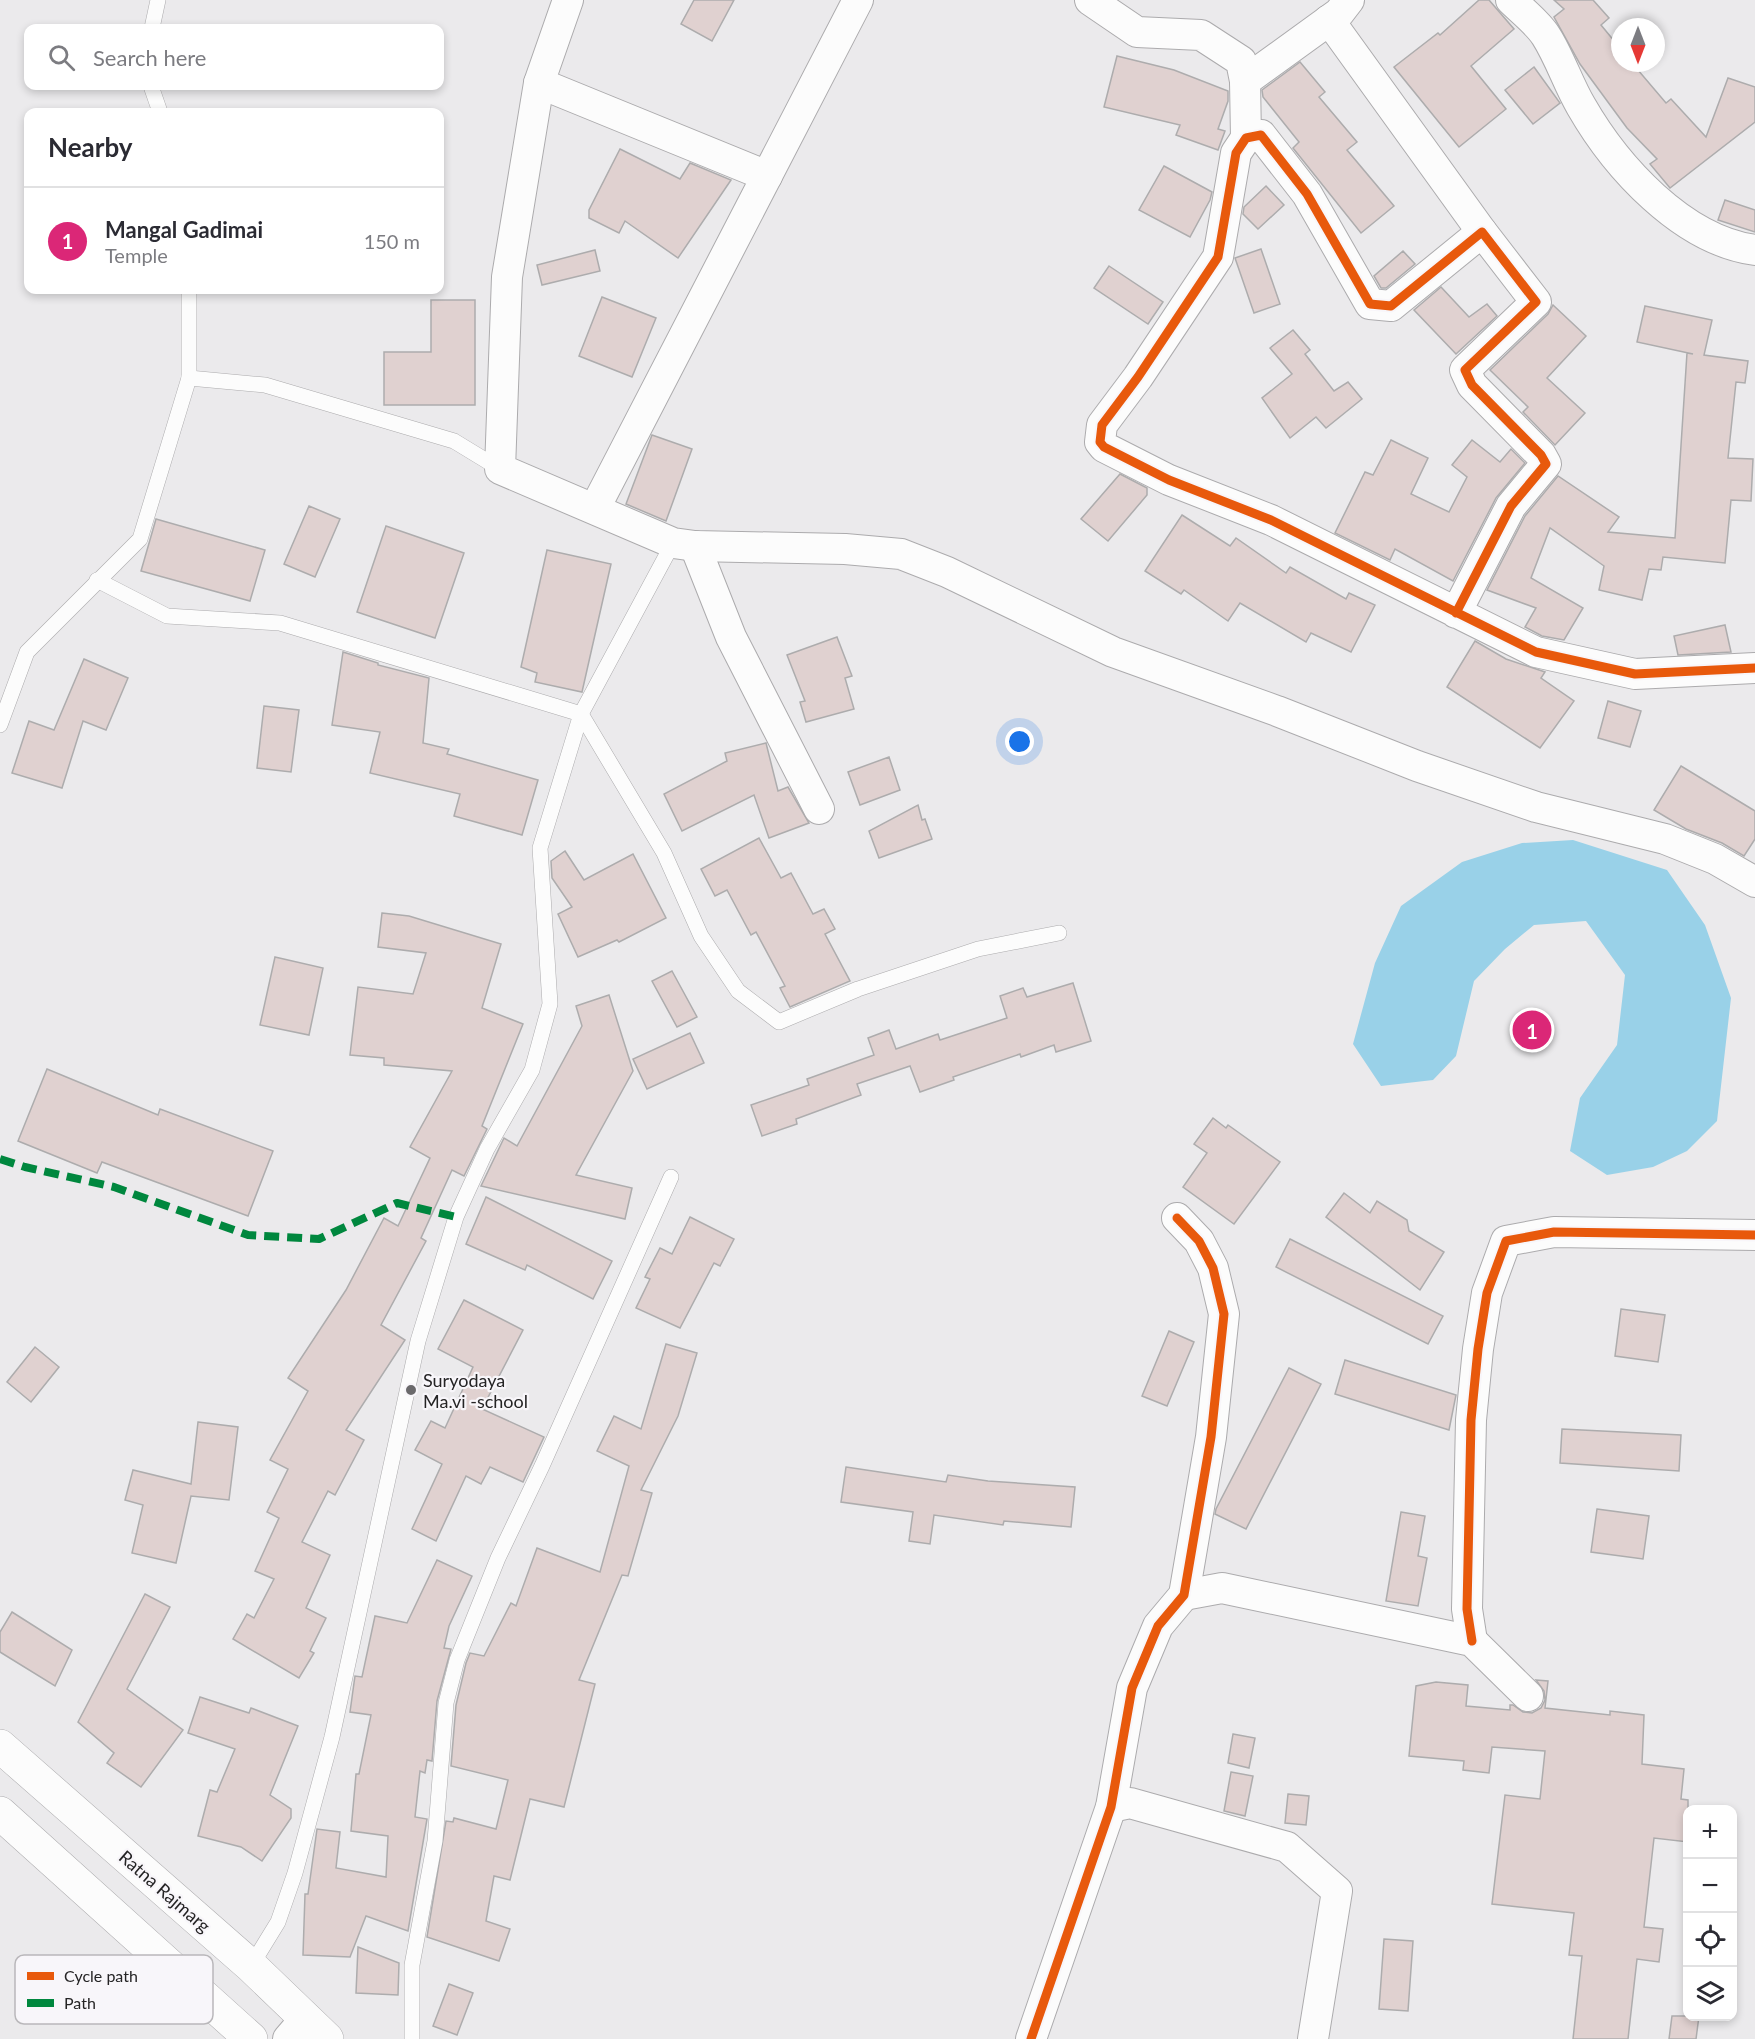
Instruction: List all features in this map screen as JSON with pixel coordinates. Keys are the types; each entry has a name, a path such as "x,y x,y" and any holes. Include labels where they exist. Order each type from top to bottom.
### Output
{"main road":[{"name":"Ratna Rajmarg","path":"0,1746 251,1966 307,2032"},
{"path":"0,1813 158,1955"},
{"path":"213,2005 251,2039"}],"street":[{"path":"568,0 539,83 507,277 500,469 684,545 845,549 901,554 947,572 1113,652 1277,711 1417,766 1536,807 1665,839 1715,859 1755,882"},
{"path":"595,508 858,0"},
{"path":"1090,0 1137,32 1201,35 1241,61 1245,81 1246,138 1236,153 1218,257 1138,377 1102,425 1100,442 1104,447 1169,480 1271,520 1536,652 1635,674 1755,668"},
{"path":"1511,0 1545,34 1581,106 1623,166 1671,214 1738,248 1755,250"},
{"path":"1245,81 1339,10 1482,232 1536,302 1465,370 1467,376 1502,417 1541,455 1545,464 1511,506 1456,613"},
{"path":"539,83 767,176"},
{"path":"1246,138 1261,135 1307,194 1370,304 1391,306 1441,262 1482,232"},
{"path":"684,545 819,809"},
{"path":"1031,2039 1111,1807 1132,1688 1158,1626 1184,1595 1211,1437 1224,1314 1214,1268 1199,1241 1178,1218"},
{"path":"1472,1641 1467,1609 1471,1420 1478,1349 1487,1293 1506,1241 1554,1232 1755,1235"},
{"path":"1184,1595 1222,1588 1472,1641 1528,1696"},
{"path":"1111,1807 1130,1803 1287,1847 1337,1891 1313,2039"}],"lane":[{"path":"153,24 158,0"},
{"path":"153,90 159,108"},
{"path":"0,725 27,652 140,539 189,378 189,294"},
{"path":"189,378 265,385 454,441 500,469"},
{"path":"251,1966 278,1922 332,1737 418,1341 456,1217 487,1149 532,1070 550,1004 540,848 581,714 684,545"},
{"path":"98,580 168,616 280,623 581,714 664,853 701,936 738,991 779,1022 858,989 978,949 1059,933"},
{"path":"412,2039 412,1965 435,1840 446,1703 457,1660 498,1557 542,1467 670,1176"}],"water":[{"path":"1573,840 1667,870 1705,925 1731,998 1717,1121 1687,1151 1653,1167 1607,1175 1570,1151 1580,1098 1617,1045 1625,975 1586,921 1534,925 1505,949 1474,981 1456,1056 1433,1080 1381,1086 1353,1044 1375,963 1401,906 1462,862 1522,843"}],"building":[{"path":"694,0 734,0 712,41 681,24"},
{"path":"1479,0 1489,0 1514,29 1471,66 1506,109 1459,147 1394,67 1438,33 1440,35"},
{"path":"1554,0 1593,0 1609,18 1601,25 1611,37 1611,72 1640,72 1666,103 1671,99 1706,137 1728,78 1755,87 1755,122 1670,188 1650,164 1657,159 1627,128 1580,64 1554,17 1564,9"},
{"path":"1117,56 1174,70 1228,91 1228,101 1218,129 1225,131 1218,150 1176,135 1180,125 1104,107"},
{"path":"1300,62 1325,92 1319,97 1357,142 1347,150 1394,206 1361,233 1293,148 1299,142 1263,97 1262,90"},
{"path":"1534,67 1560,103 1533,124 1505,90"},
{"path":"620,149 680,179 690,163 731,180 678,258 625,221 619,233 589,218 589,210"},
{"path":"1164,166 1212,192 1190,237 1139,210"},
{"path":"1266,186 1284,205 1258,229 1243,214 1244,207"},
{"path":"1725,200 1755,210 1755,232 1718,220"},
{"path":"1261,249 1280,304 1254,313 1235,258"},
{"path":"595,250 600,271 542,285 537,265"},
{"path":"1403,251 1415,264 1386,288 1381,288 1374,276"},
{"path":"1109,266 1163,302 1148,324 1094,288"},
{"path":"1441,287 1469,317 1487,304 1497,316 1456,354 1414,310"},
{"path":"602,297 656,318 632,377 579,356"},
{"path":"431,300 475,300 475,405 384,405 384,352 431,352"},
{"path":"1553,305 1586,336 1547,378 1585,413 1555,445 1523,412 1528,407 1490,370 1548,314"},
{"path":"1645,306 1712,320 1704,355 1748,361 1745,383 1736,382 1728,458 1753,459 1751,501 1731,500 1725,563 1663,557 1661,570 1649,569 1642,600 1599,590 1604,566 1550,528 1531,578 1583,608 1564,640 1542,636 1525,627 1536,608 1487,590 1525,516 1558,476 1619,517 1608,532 1675,538 1687,353 1693,354 1637,342"},
{"path":"1293,330 1310,350 1305,354 1334,391 1348,382 1362,399 1326,428 1316,417 1290,438 1262,398 1292,374 1270,348"},
{"path":"652,435 692,449 666,521 626,504"},
{"path":"1391,440 1428,458 1411,494 1449,512 1467,477 1452,465 1472,440 1500,462 1511,449 1525,463 1496,498 1453,581 1395,549 1390,560 1335,533 1365,472 1373,475"},
{"path":"1120,474 1147,488 1147,495 1108,541 1081,519"},
{"path":"309,506 340,519 315,577 284,564"},
{"path":"1182,515 1230,546 1236,538 1286,573 1290,567 1346,599 1349,593 1375,605 1351,652 1311,633 1306,642 1240,603 1228,621 1184,590 1181,594 1145,571"},
{"path":"156,519 265,550 250,601 141,571"},
{"path":"386,526 464,553 435,638 357,612"},
{"path":"547,550 611,564 582,692 535,682 537,673 521,667"},
{"path":"1725,625 1731,652 1678,655 1674,636"},
{"path":"837,637 852,676 845,678 854,709 806,722 800,702 805,701 787,655"},
{"path":"1475,641 1506,659 1545,672 1541,678 1574,701 1540,748 1447,687"},
{"path":"343,652 378,663 378,665 429,678 423,743 449,749 447,754 538,780 522,835 454,816 460,794 370,773 380,732 332,725"},
{"path":"84,659 128,678 106,730 83,721 62,788 12,773 29,721 54,730"},
{"path":"1608,701 1641,711 1630,747 1598,738"},
{"path":"264,706 299,710 291,772 257,768"},
{"path":"766,743 778,791 788,787 809,823 769,838 754,795 682,831 664,794 727,761 725,753"},
{"path":"889,757 900,790 860,805 848,772"},
{"path":"1681,766 1755,811 1755,839 1744,856 1722,843 1686,829 1654,810"},
{"path":"918,805 922,820 925,819 932,839 879,858 869,831"},
{"path":"759,838 781,878 791,873 813,914 824,909 835,929 825,934 850,981 790,1007 780,988 785,986 756,932 751,935 727,890 715,896 701,869"},
{"path":"565,851 584,880 633,854 666,918 619,942 617,940 578,957 558,914 572,907 552,878 551,861"},
{"path":"382,913 409,916 501,944 482,1008 523,1024 482,1126 487,1129 464,1176 452,1170 421,1238 426,1241 381,1325 405,1340 346,1430 364,1440 335,1495 328,1491 302,1542 330,1555 306,1608 326,1618 310,1651 314,1653 299,1678 233,1639 247,1614 254,1618 274,1579 255,1571 279,1518 267,1512 288,1469 270,1460 308,1391 288,1378 346,1290 384,1218 398,1226 430,1158 410,1147 452,1071 384,1065 384,1058 350,1055 358,987 413,994 426,953 378,947"},
{"path":"275,957 323,968 309,1035 260,1025"},
{"path":"672,971 697,1017 677,1027 652,981"},
{"path":"1073,983 1091,1041 1056,1052 1054,1045 1021,1057 1020,1054 953,1077 954,1080 920,1092 910,1066 857,1084 861,1095 796,1119 797,1124 762,1136 751,1105 809,1085 807,1079 874,1055 868,1038 889,1030 896,1049 938,1034 940,1040 1007,1018 1000,996 1023,988 1027,997"},
{"path":"609,995 633,1071 576,1175 632,1188 625,1219 481,1186 504,1138 517,1146 582,1026 576,1006"},
{"path":"690,1033 704,1063 647,1089 633,1059"},
{"path":"47,1069 158,1115 160,1109 273,1151 248,1216 102,1162 97,1173 18,1141"},
{"path":"1213,1118 1226,1128 1228,1125 1280,1162 1234,1224 1183,1187 1207,1153 1194,1144"},
{"path":"1344,1193 1370,1213 1377,1201 1407,1220 1409,1231 1444,1252 1420,1290 1326,1217"},
{"path":"486,1197 612,1261 593,1299 527,1265 525,1270 466,1244"},
{"path":"690,1217 734,1239 720,1266 714,1263 680,1328 636,1308 650,1279 645,1277 660,1248 672,1254"},
{"path":"1290,1239 1443,1316 1428,1344 1276,1267"},
{"path":"464,1300 523,1330 482,1409 544,1437 523,1482 490,1467 481,1484 466,1476 436,1541 412,1529 442,1464 415,1450 431,1421 445,1428 473,1367 438,1349"},
{"path":"1621,1309 1665,1315 1658,1362 1615,1356"},
{"path":"1169,1331 1194,1342 1167,1406 1142,1396"},
{"path":"666,1344 697,1353 678,1416 641,1490 652,1493 628,1576 622,1575 579,1680 595,1684 564,1807 530,1799 510,1880 494,1876 486,1921 510,1929 499,1961 427,1937 446,1821 453,1822 454,1818 496,1829 508,1780 451,1766 456,1705 470,1653 484,1656 511,1603 516,1606 537,1548 600,1572 629,1466 597,1451 614,1416 641,1429"},
{"path":"35,1347 59,1367 31,1402 7,1382"},
{"path":"1345,1360 1456,1395 1449,1430 1335,1394"},
{"path":"1289,1368 1321,1384 1246,1529 1215,1514 1216,1509"},
{"path":"198,1422 238,1427 229,1500 191,1496 176,1563 132,1553 143,1505 125,1500 133,1470 191,1484"},
{"path":"1562,1429 1681,1435 1679,1471 1560,1463"},
{"path":"846,1467 946,1482 948,1475 988,1481 1075,1487 1071,1527 1004,1521 1003,1525 934,1515 930,1544 909,1541 913,1512 841,1502"},
{"path":"1597,1509 1649,1516 1643,1559 1591,1552"},
{"path":"1401,1512 1425,1516 1418,1556 1427,1558 1418,1606 1386,1601"},
{"path":"437,1560 472,1576 449,1626 444,1648 451,1649 437,1701 432,1761 427,1760 425,1773 420,1771 415,1817 427,1819 408,1931 366,1916 350,1957 303,1955 305,1894 308,1894 317,1829 340,1832 336,1868 386,1877 388,1836 351,1831 356,1774 359,1774 371,1715 350,1712 355,1676 362,1677 375,1616 407,1623"},
{"path":"145,1594 170,1607 127,1689 183,1730 141,1787 107,1763 114,1753 78,1722"},
{"path":"12,1612 72,1650 55,1686 0,1652 0,1632"},
{"path":"1536,1680 1548,1681 1545,1708 1610,1715 1610,1711 1644,1715 1642,1764 1684,1769 1681,1799 1688,1800 1688,1805 1683,1805 1683,1841 1654,1838 1644,1927 1663,1929 1659,1962 1637,1959 1628,2039 1573,2039 1582,1956 1569,1955 1574,1913 1492,1904 1505,1795 1540,1799 1545,1751 1492,1747 1489,1773 1463,1770 1464,1761 1409,1756 1416,1686 1436,1682 1468,1685 1466,1706 1510,1710 1510,1705 1513,1705 1523,1712 1532,1713 1541,1708 1545,1700 1544,1691"},
{"path":"200,1697 249,1713 251,1708 298,1726 270,1795 291,1809 291,1818 262,1861 241,1847 198,1836 210,1790 217,1792 235,1749 188,1733"},
{"path":"1233,1734 1255,1738 1249,1768 1228,1763"},
{"path":"1231,1772 1253,1776 1245,1816 1224,1811"},
{"path":"1288,1794 1309,1796 1306,1825 1285,1823"},
{"path":"1384,1939 1413,1941 1408,2011 1379,2009"},
{"path":"358,1947 399,1963 398,1995 356,1993"},
{"path":"449,1984 473,1993 457,2035 433,2026"},
{"path":"1672,2016 1683,2016 1683,2021 1698,2021 1696,2039 1669,2039"}],"marked path":[{"path":"0,1159 25,1167 114,1187 248,1235 319,1239 397,1203 456,1217"}],"cycle path":[{"path":"1456,613 1511,506 1546,464 1541,455 1472,385 1465,370 1536,302 1482,232 1391,306 1370,304 1307,194 1261,135 1246,138 1236,153 1218,257 1138,377 1102,425 1100,442 1104,447 1169,480 1271,520 1536,652 1635,674 1755,668"},
{"path":"1031,2039 1111,1807 1132,1688 1158,1626 1184,1595 1211,1437 1224,1314 1213,1268 1199,1241 1177,1218"},
{"path":"1472,1641 1467,1609 1471,1420 1478,1349 1487,1293 1506,1241 1554,1232 1755,1235"}],"place":[{"name":"Mangal Gadimai","path":"1532,1030"},
{"name":"Suryodaya Ma.vi -school","path":"411,1390"}]}
